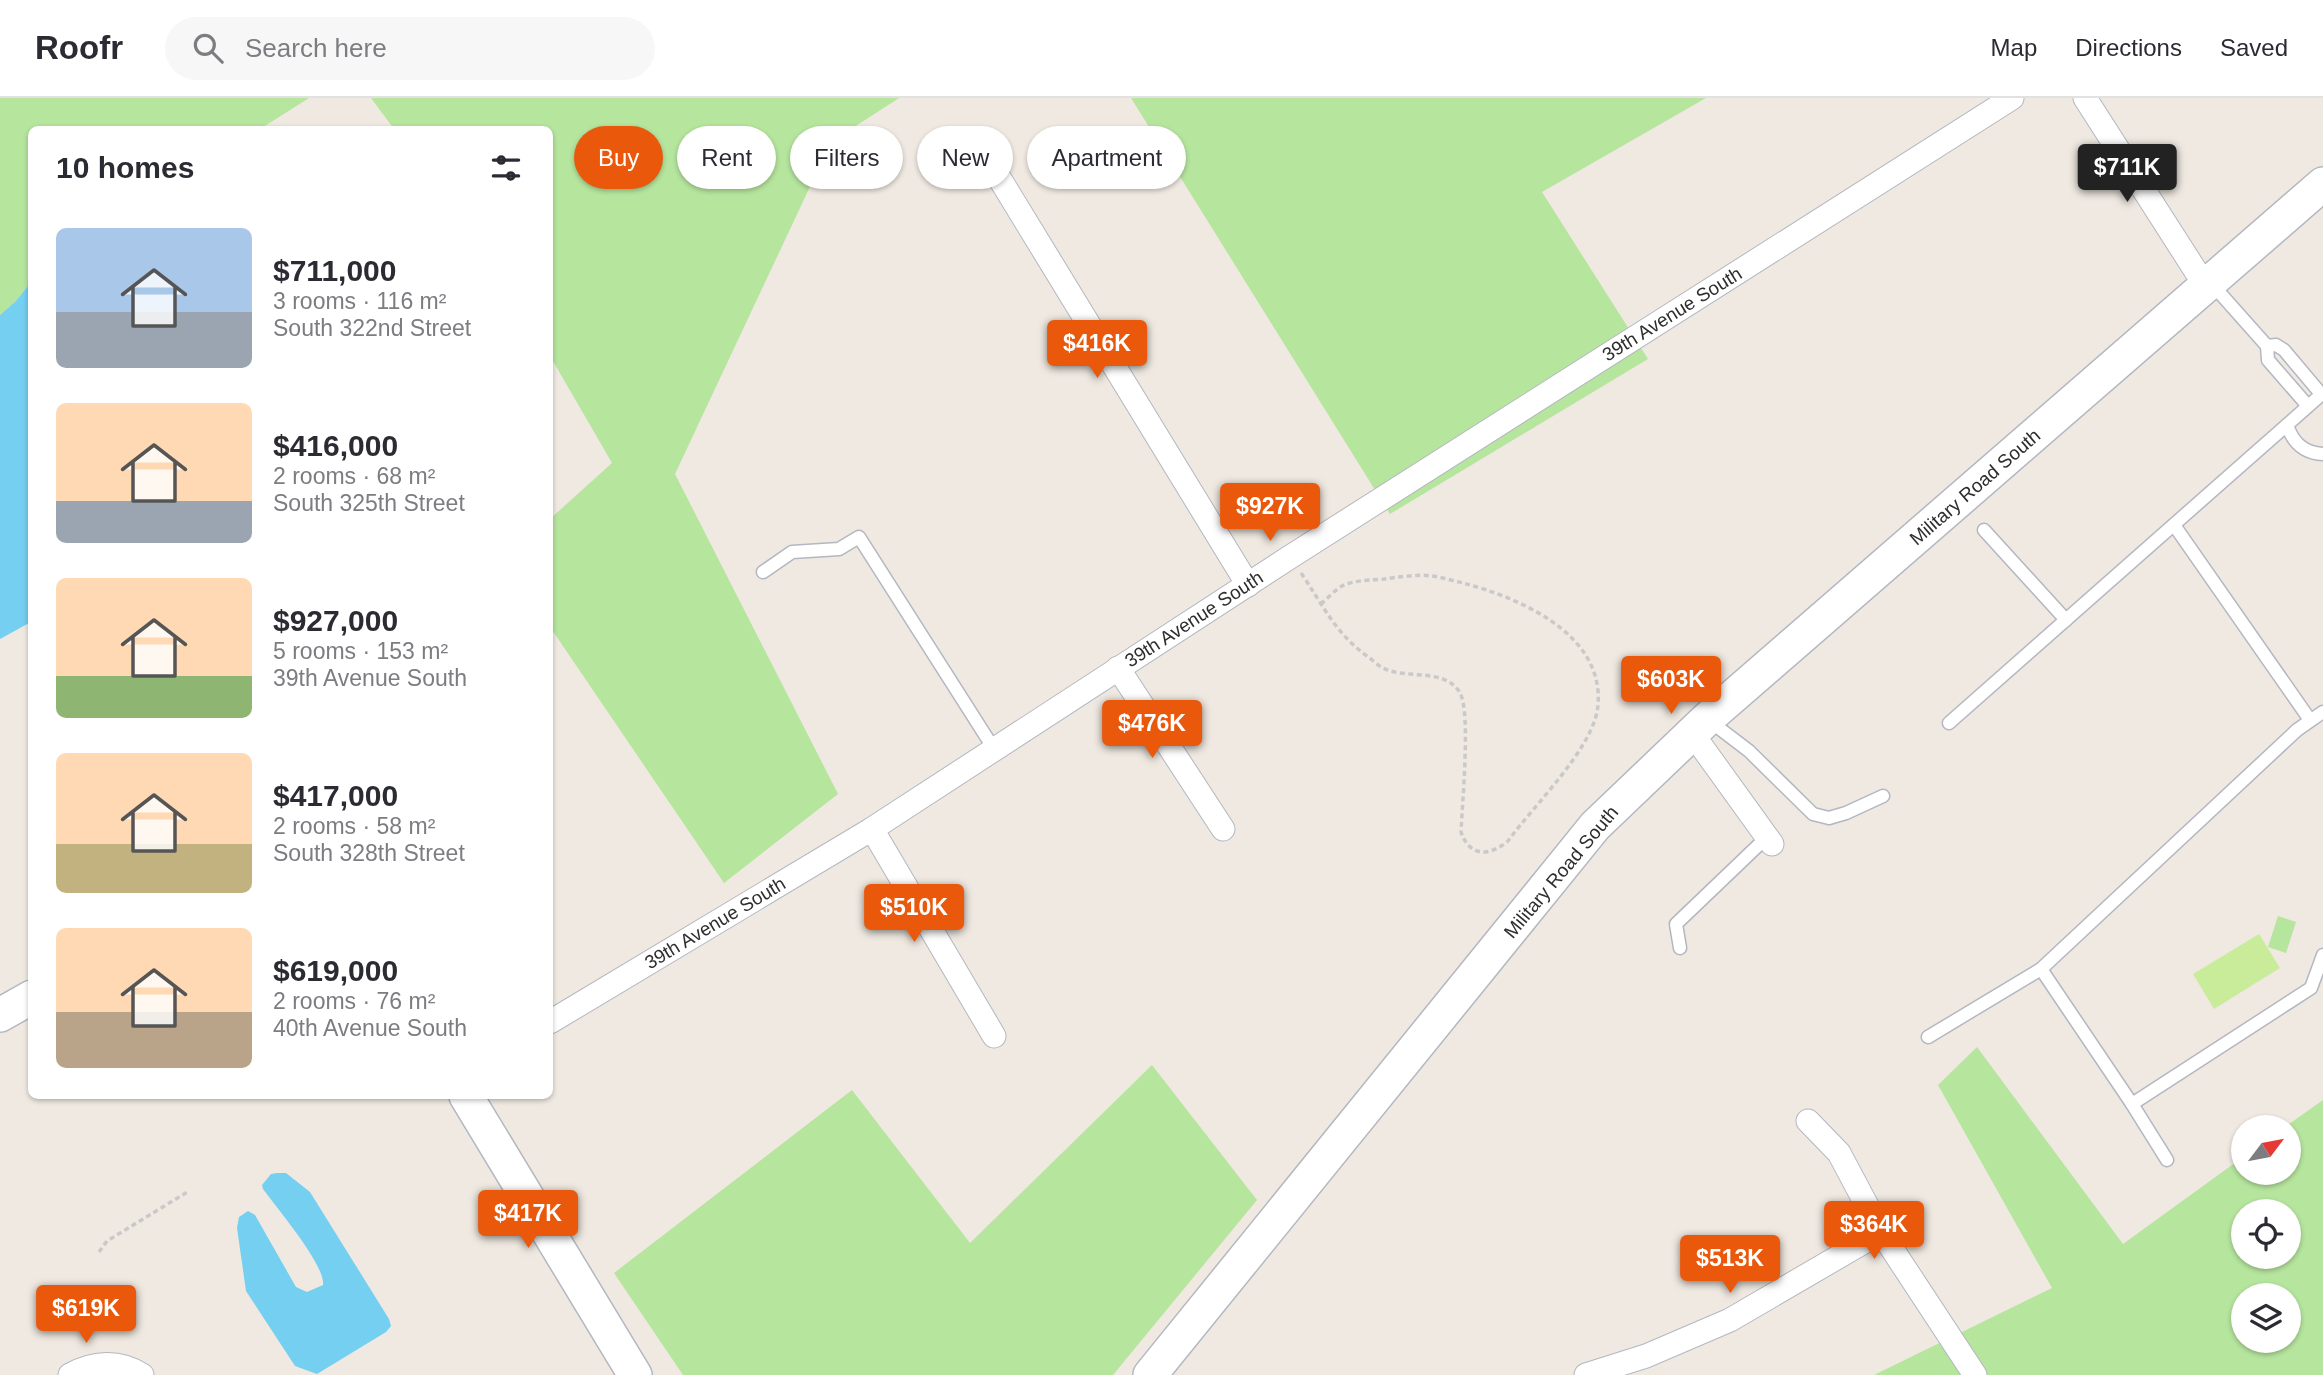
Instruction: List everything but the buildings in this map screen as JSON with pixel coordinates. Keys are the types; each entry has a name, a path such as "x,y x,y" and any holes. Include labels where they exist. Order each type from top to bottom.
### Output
{"main road":[{"name":"Military Road South","path":"1150,1375 1595,826 1700,726 2323,184"},
{"path":"0,1016 28,999"},
{"path":"468,1099 629,1373"}],"street":[{"name":"39th Avenue South","path":"553,1020 872,829 1290,557 2012,98"},
{"path":"2085,98 2209,284"},
{"path":"1006,189 1248,585"},
{"path":"1118,668 1223,828"},
{"path":"1700,726 1770,840"},
{"path":"872,829 994,1036"},
{"path":"1808,1121 1839,1153 1881,1232 1975,1375"},
{"path":"1586,1375 1646,1356 1730,1320 1881,1232"},
{"path":"69,1375 89,1366 114,1365 126,1367 142,1375"}],"lane":[{"path":"2209,284 2267,346 2267,357 2308,406"},
{"path":"1949,723 2322,393 2278,346 2267,346"},
{"path":"2274,367 2288,355"},
{"path":"2287,425 2290,436 2299,446 2309,452 2323,454"},
{"path":"2174,524 2310,720"},
{"path":"1984,530 2066,620"},
{"path":"763,572 792,552 839,550 859,537 994,749"},
{"path":"1927,1037 2041,969 2310,720 2323,712"},
{"path":"1700,726 1749,751 1813,814 1829,817 1846,813 1883,796"},
{"path":"1680,948 1675,924 1770,840"},
{"path":"2133,1104 2311,988 2323,954"},
{"path":"2041,969 2133,1104 2167,1160"}],"path":[{"path":"1290,557 1337,630 1348,642 1385,669 1442,679 1454,685 1461,694 1465,706 1461,832 1465,843 1473,849 1485,852 1497,850 1508,841 1570,764 1586,742 1594,723 1598,693 1588,660 1579,646 1556,624 1525,606 1479,587 1433,576 1342,586 1322,603"},
{"path":"99,1252 107,1241 189,1191"}],"green space":[{"path":"0,98 309,98 265,126 28,126 28,286 0,315"},
{"path":"371,98 899,98 856,126 790,126 790,189 809,189 675,474 838,794 724,883 553,631 553,516 612,463 553,361 553,126 392,126"},
{"path":"1131,98 1706,98 1542,192 1648,359 1390,514 1186,186 1186,126 1148,126"},
{"path":"2278,916 2296,922 2286,953 2268,947"},
{"path":"2259,934 2280,968 2214,1009 2193,974"},
{"path":"1977,1047 2123,1244 2231,1166 2231,1185 2301,1185 2301,1116 2323,1100 2323,1375 1874,1375 2052,1288 1938,1085"},
{"path":"1152,1065 1257,1200 1113,1375 683,1375 614,1273 852,1090 970,1243"}],"water":[{"path":"28,286 28,624 0,639 0,315"},
{"path":"286,1173 310,1192 391,1326 386,1332 317,1374 295,1366 246,1291 237,1228 239,1217 248,1211 255,1215 296,1287 307,1292 323,1285 322,1276 309,1251 263,1189 262,1185 271,1174"}]}
